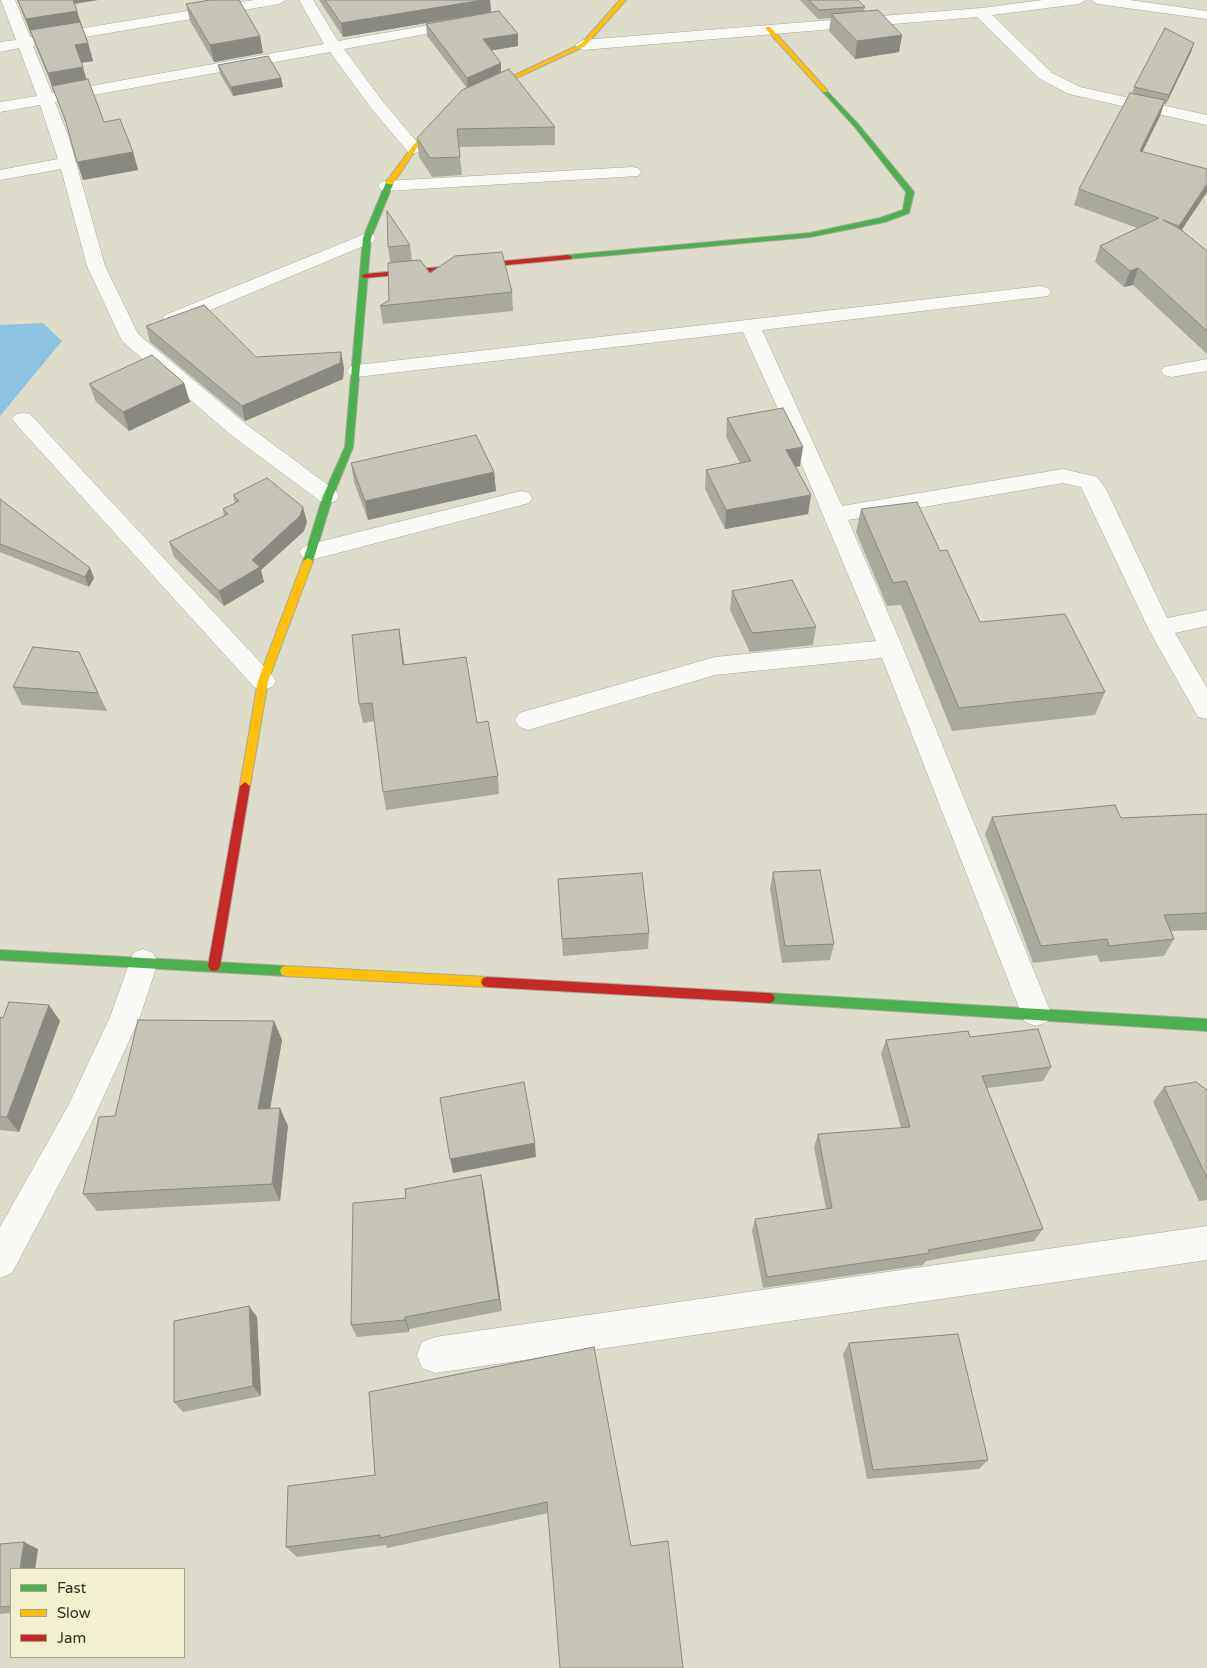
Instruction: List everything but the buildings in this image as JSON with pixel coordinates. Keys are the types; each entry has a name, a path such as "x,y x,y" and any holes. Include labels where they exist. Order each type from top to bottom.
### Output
{"street":[{"path":"8,0 68,162 96,266 144,331 239,430 328,496"},
{"path":"0,47 280,0"},
{"path":"306,0 334,47 377,105 414,148"},
{"path":"583,45 623,0"},
{"path":"468,98 583,45 768,28 981,12 1079,0"},
{"path":"1098,0 1207,15"},
{"path":"981,12 1046,76 1075,91 1207,120"},
{"path":"0,107 475,21"},
{"path":"365,276 810,235 882,220 906,212 910,192 856,125 768,28"},
{"path":"214,966 263,681 311,552 328,496 349,447 367,238 387,186 414,148 451,106"},
{"path":"0,175 68,162"},
{"path":"387,186 632,172"},
{"path":"144,331 367,238"},
{"path":"357,371 1040,292"},
{"path":"750,326 794,420 833,515 892,648 1036,1013"},
{"path":"1171,371 1207,365"},
{"path":"23,420 263,681"},
{"path":"833,515 1063,476 1077,477 1089,482 1095,489 1160,628 1207,710"},
{"path":"311,552 521,498"},
{"path":"1160,628 1207,618"},
{"path":"528,720 715,666 892,648"},
{"path":"0,955 1036,1013 1207,1025"},
{"path":"0,1261 79,1116 125,1017 143,962"},
{"path":"435,1355 1207,1243"}],"water":[{"path":"43,323 62,341 0,416 0,325"}],"traffic: fast":[{"path":"568,257 810,235 882,220 906,211 910,192 856,125 825,91"},
{"path":"308,561 328,496 349,447 367,238 390,182"},
{"path":"0,955 286,971"},
{"path":"769,998 1207,1025"}],"traffic: slow":[{"path":"482,92 583,45 623,0"},
{"path":"768,28 825,91"},
{"path":"390,182 414,148 442,116"},
{"path":"245,786 263,681 308,561"},
{"path":"286,971 487,982"}],"traffic: jam":[{"path":"365,276 568,257"},
{"path":"214,966 245,786"},
{"path":"487,982 769,998"}]}
